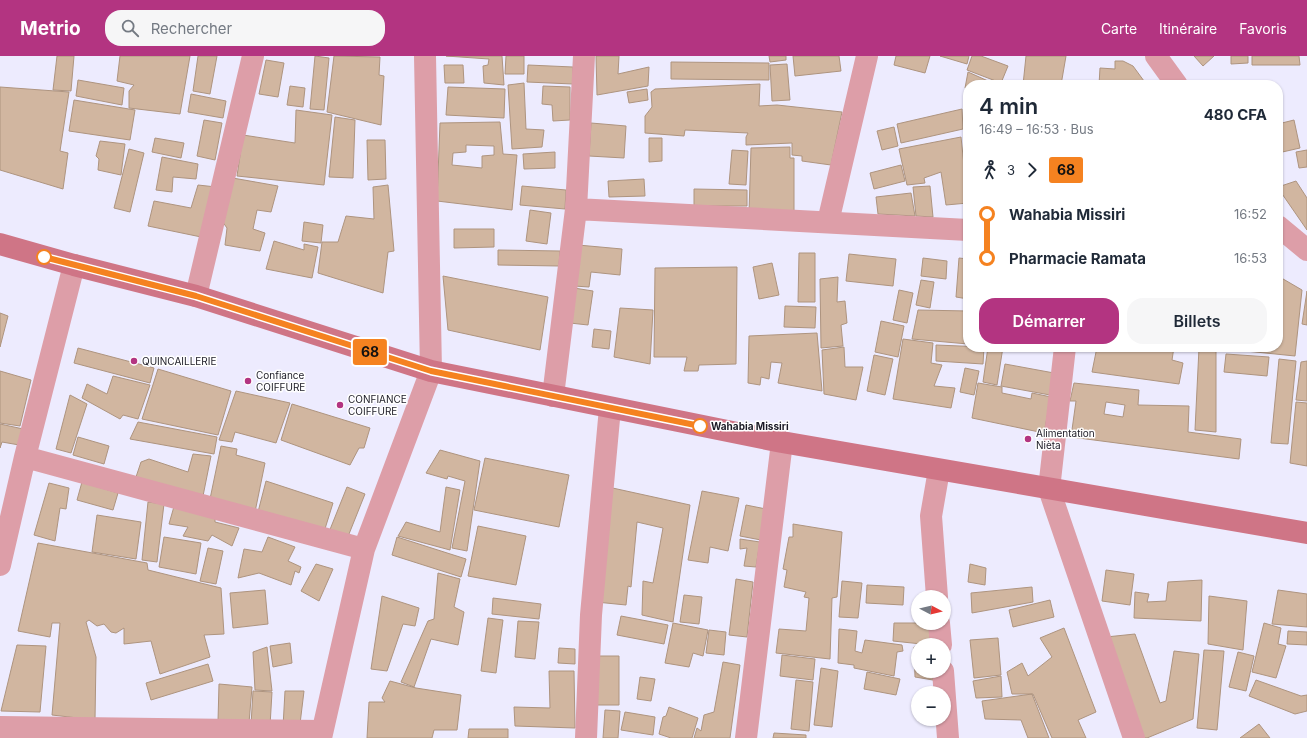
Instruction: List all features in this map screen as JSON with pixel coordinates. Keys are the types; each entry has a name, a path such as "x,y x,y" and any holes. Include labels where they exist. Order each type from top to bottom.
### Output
{"main road":[{"path":"0,244 74,265 196,296 431,371 782,442 1307,534"}],"street":[{"path":"196,296 253,56"},
{"path":"0,727 322,734 364,549 431,371 424,56"},
{"path":"553,396 576,209 584,56"},
{"path":"828,222 868,56"},
{"path":"1156,56 1173,80"},
{"path":"576,209 963,230"},
{"path":"1283,231 1307,250"},
{"path":"0,565 25,457 74,265"},
{"path":"1065,352 1049,489 1134,738"},
{"path":"586,738 591,615 610,408"},
{"path":"746,738 782,442"},
{"path":"25,457 364,549"},
{"path":"936,590 931,516 938,470"},
{"path":"944,678 948,738"}],"building":[{"path":"57,56 74,56 71,91 53,90"},
{"path":"120,56 190,56 180,114 129,108 129,91 134,85 117,81"},
{"path":"198,56 217,56 210,94 193,91"},
{"path":"315,56 329,58 324,110 310,109"},
{"path":"334,56 380,57 379,75 384,76 381,125 327,112"},
{"path":"446,56 502,56 504,85 484,83 483,66 488,65 489,59"},
{"path":"506,56 524,56 524,74 505,74"},
{"path":"596,56 619,56 618,74 649,67 648,86 597,95"},
{"path":"769,56 786,56 786,60 770,62"},
{"path":"793,56 839,56 841,71 795,76"},
{"path":"896,56 930,56 925,73 894,65"},
{"path":"940,56 969,56 967,64"},
{"path":"972,56 981,56 1008,66 1002,80 993,80 967,70"},
{"path":"1026,56 1066,56 1062,80 1024,80"},
{"path":"1194,56 1214,56 1203,66"},
{"path":"1231,56 1248,56 1248,63 1231,64"},
{"path":"1252,56 1299,56 1300,65 1252,65"},
{"path":"266,60 284,63 278,97 259,94"},
{"path":"1115,61 1123,61 1133,66 1143,80 1099,80 1100,68 1115,69"},
{"path":"671,62 769,63 769,80 671,79"},
{"path":"787,64 790,100 772,101 770,65"},
{"path":"444,65 463,65 464,83 445,83"},
{"path":"528,65 573,67 573,84 527,82"},
{"path":"968,72 986,80 966,80"},
{"path":"78,80 124,88 122,105 76,96"},
{"path":"524,83 526,129 544,130 542,147 512,149 508,85"},
{"path":"760,84 759,106 777,105 842,112 831,165 802,161 802,156 792,155 792,143 746,145 746,137 748,133 685,130 684,136 645,133 645,116 652,107 651,92 655,89"},
{"path":"290,86 305,88 303,107 287,105"},
{"path":"543,86 570,87 570,120 553,121 552,105 542,104"},
{"path":"0,87 69,92 60,151 68,153 63,189 0,170"},
{"path":"448,87 505,89 504,118 446,115"},
{"path":"647,89 648,100 629,103 627,92"},
{"path":"191,94 226,101 223,118 188,112"},
{"path":"74,100 135,110 130,140 69,131"},
{"path":"962,109 963,129 901,143 897,124"},
{"path":"296,110 332,115 324,185 237,176 243,135 295,143"},
{"path":"335,117 355,120 353,178 329,177"},
{"path":"204,120 222,123 215,160 197,156"},
{"path":"1294,120 1300,148 1283,152 1283,123"},
{"path":"500,122 503,154 517,155 512,210 437,201 440,123","holes":["466,145 494,146 494,155 482,156 482,168 452,165 453,153 466,152"]},
{"path":"591,123 626,126 624,158 589,156"},
{"path":"894,127 898,146 882,150 877,131"},
{"path":"961,137 963,156 963,203 946,205 941,172 924,178 925,183 907,185 899,149"},
{"path":"155,138 184,143 181,158 152,152"},
{"path":"649,138 662,138 662,161 649,162"},
{"path":"367,140 385,140 386,179 368,180"},
{"path":"100,141 125,144 121,175 98,170 99,159 96,156"},
{"path":"790,147 790,158 794,158 794,212 749,213 751,148"},
{"path":"129,149 144,153 130,212 114,208"},
{"path":"732,150 748,151 746,185 729,184"},
{"path":"1307,150 1307,167 1299,168 1296,152"},
{"path":"555,152 555,168 524,169 523,154"},
{"path":"162,157 198,164 196,179 173,177 172,192 156,190"},
{"path":"901,165 905,181 874,189 870,173"},
{"path":"227,177 278,186 271,212 257,210 253,229 265,233 260,251 225,245 227,228 217,214"},
{"path":"644,179 645,196 609,197 608,181"},
{"path":"1296,181 1307,198 1307,230 1283,195 1283,185"},
{"path":"198,185 216,187 206,238 148,226 154,201 191,208"},
{"path":"388,185 394,251 388,252 383,293 318,273 322,242 338,242 346,216 374,219 373,187"},
{"path":"522,186 566,190 565,209 520,205"},
{"path":"930,186 933,217 916,216 913,187"},
{"path":"694,189 747,190 747,206 694,206"},
{"path":"911,193 915,216 878,214 876,197"},
{"path":"530,210 551,213 547,244 526,241"},
{"path":"304,222 323,225 321,243 302,241"},
{"path":"454,229 494,229 494,247 454,248"},
{"path":"274,241 304,250 304,244 318,247 312,278 266,269"},
{"path":"578,245 622,249 620,275 591,272 589,287 574,286"},
{"path":"498,250 560,251 559,266 498,265"},
{"path":"799,253 815,253 815,302 798,302"},
{"path":"849,254 896,259 893,286 846,281"},
{"path":"923,258 947,261 946,279 921,276"},
{"path":"959,258 963,258 963,298 956,297"},
{"path":"772,263 779,295 759,299 753,267"},
{"path":"737,267 736,364 699,365 698,371 684,371 687,357 654,357 655,268"},
{"path":"443,276 548,297 540,350 448,330"},
{"path":"838,277 837,302 845,301 847,323 841,325 843,346 821,348 820,279"},
{"path":"1283,279 1302,290 1295,356 1255,352 1283,352"},
{"path":"921,280 934,282 930,308 916,305"},
{"path":"574,288 593,291 588,325 570,323"},
{"path":"899,290 913,293 907,323 893,320"},
{"path":"1307,291 1307,325 1302,324"},
{"path":"785,306 816,307 815,328 784,327"},
{"path":"620,308 653,310 650,364 614,357"},
{"path":"918,310 963,311 963,344 912,339"},
{"path":"0,313 8,316 0,347"},
{"path":"881,321 904,326 898,357 875,352"},
{"path":"594,329 611,331 609,349 592,347"},
{"path":"817,333 822,391 778,383 782,363 771,362 769,379 761,377 760,385 748,383 749,336"},
{"path":"903,339 933,343 931,363 942,365 934,386 955,388 951,408 893,399"},
{"path":"936,345 963,346 963,352 984,352 983,364 936,361"},
{"path":"844,347 845,367 863,367 856,400 824,394 822,350"},
{"path":"78,348 154,368 150,383 74,363"},
{"path":"987,352 1002,352 997,385 983,382"},
{"path":"1096,352 1173,352 1172,360 1183,363 1179,384 1092,372"},
{"path":"1199,352 1216,352 1216,432 1195,430"},
{"path":"1226,354 1269,357 1267,376 1224,372"},
{"path":"874,355 893,359 885,395 867,391"},
{"path":"1279,359 1296,361 1288,444 1271,443"},
{"path":"1307,361 1307,401 1296,400 1301,362"},
{"path":"1005,364 1054,373 1050,395 1001,386"},
{"path":"965,368 979,371 974,395 960,392"},
{"path":"158,369 231,391 218,435 142,419"},
{"path":"0,371 31,380 20,426 0,423"},
{"path":"113,376 150,385 138,419 123,415 120,419 82,398 87,384 107,394"},
{"path":"978,383 1002,387 1002,393 1031,399 1032,393 1051,397 1044,433 972,418"},
{"path":"1074,383 1139,390 1138,405 1189,406 1188,432 1241,439 1239,459 1071,437 1076,401 1070,401","holes":["1106,402 1125,405 1123,417 1104,414"]},
{"path":"236,391 290,403 276,443 235,432 232,442 219,440"},
{"path":"70,395 87,404 71,453 56,449"},
{"path":"1296,402 1307,403 1307,466 1290,463"},
{"path":"292,404 370,428 364,448 359,448 350,465 281,440"},
{"path":"138,422 217,437 214,454 130,439"},
{"path":"0,424 28,430 25,446 2,442 0,448"},
{"path":"78,437 109,446 104,464 73,455"},
{"path":"221,446 237,449 236,455 265,463 255,512 210,499"},
{"path":"440,450 480,461 467,551 452,548 465,481 448,476 447,479 426,473"},
{"path":"193,454 211,456 203,496 136,477 141,462 149,459 188,472"},
{"path":"485,458 569,475 559,527 474,510"},
{"path":"266,481 333,503 324,532 258,512"},
{"path":"82,482 118,493 113,510 77,500"},
{"path":"49,483 69,488 66,509 60,508 55,541 34,535"},
{"path":"347,487 365,494 347,539 329,532"},
{"path":"446,487 460,490 450,550 398,536 406,522 440,532"},
{"path":"608,487 690,505 673,622 642,615 643,581 653,583 663,528 637,522 631,587 628,586 626,605 596,602"},
{"path":"702,491 739,498 728,551 710,547 708,563 688,560"},
{"path":"148,502 164,504 157,562 142,560"},
{"path":"175,503 215,514 215,522 239,528 232,546 212,535 208,541 183,536 188,527 169,524"},
{"path":"746,505 766,509 761,540 740,536"},
{"path":"97,515 141,522 136,559 92,552"},
{"path":"793,524 842,532 837,597 832,598 830,659 776,653 779,629 806,631 809,598 804,597 806,592 784,587 787,570 783,569 789,537 793,537"},
{"path":"478,526 526,536 516,585 468,576"},
{"path":"164,537 201,543 196,574 159,567"},
{"path":"268,537 295,547 288,561 301,567 299,573 295,571 291,585 259,573 238,578 244,549 262,552"},
{"path":"397,537 466,559 461,577 392,555"},
{"path":"740,539 760,542 756,567 744,566 747,548 740,549"},
{"path":"38,543 147,563 148,570 221,588 224,634 204,635 210,657 160,674 151,641 124,644 124,628 116,633 111,632 104,624 97,626 89,620 86,622 96,657 95,720 52,715 60,623 52,623 50,637 18,631"},
{"path":"208,548 223,551 216,584 200,581"},
{"path":"316,564 333,569 319,601 301,591"},
{"path":"970,564 986,568 985,585 968,582"},
{"path":"1106,570 1134,574 1130,605 1102,601"},
{"path":"438,573 460,579 454,607 464,612 458,645 431,639 414,687 401,682 428,621 434,619"},
{"path":"736,579 753,582 747,637 729,635"},
{"path":"1202,580 1201,621 1134,618 1135,592 1149,594 1147,602 1166,601 1168,582"},
{"path":"842,581 862,583 858,618 839,617"},
{"path":"867,585 904,587 903,605 866,603"},
{"path":"1032,587 1033,602 972,613 971,593"},
{"path":"265,590 268,624 233,628 230,593"},
{"path":"1278,590 1307,594 1307,627 1272,624"},
{"path":"684,595 702,597 699,624 680,622"},
{"path":"382,596 419,608 415,626 403,624 387,671 371,669"},
{"path":"1209,596 1247,601 1243,650 1208,644"},
{"path":"493,598 541,604 539,619 492,614"},
{"path":"1050,600 1054,617 1013,627 1009,610"},
{"path":"621,616 668,625 664,644 617,635"},
{"path":"488,618 503,620 496,673 481,671"},
{"path":"518,621 539,622 535,659 515,657"},
{"path":"673,623 708,630 703,656 693,653 689,667 665,663"},
{"path":"894,623 911,623 911,630 930,630 930,638 911,638 911,643 893,641"},
{"path":"1264,623 1281,628 1278,644 1286,646 1276,678 1252,672"},
{"path":"1064,628 1096,712 1078,720 1086,738 1052,738 1033,694 1012,694 1007,672 1022,663 1028,676 1052,657 1040,638"},
{"path":"839,629 857,631 855,651 862,653 865,640 902,645 903,651 897,652 894,676 854,668 854,665 838,663"},
{"path":"709,630 726,632 724,655 706,653"},
{"path":"1288,631 1307,632 1307,645 1287,644"},
{"path":"1135,634 1160,703 1166,701 1174,651 1199,654 1193,719 1147,738 1142,738 1106,637"},
{"path":"998,638 1001,675 974,678 970,640"},
{"path":"290,643 292,663 273,667 270,646"},
{"path":"17,645 46,646 40,712 1,711"},
{"path":"267,647 272,691 255,690 253,652"},
{"path":"559,648 575,649 575,664 558,663"},
{"path":"1204,650 1224,651 1217,730 1197,728"},
{"path":"1238,652 1254,656 1246,691 1229,687"},
{"path":"782,655 815,659 813,680 780,676"},
{"path":"596,656 619,656 619,705 596,705"},
{"path":"723,662 740,665 730,738 694,738 697,728 701,731 704,715 714,712"},
{"path":"208,664 213,681 151,700 146,683"},
{"path":"821,668 838,671 832,727 814,725"},
{"path":"549,671 574,671 575,728 515,726 514,707 550,708"},
{"path":"867,672 900,679 896,695 864,689"},
{"path":"1001,676 1002,697 976,698 973,681"},
{"path":"640,677 655,679 651,701 637,699"},
{"path":"921,678 933,678 933,680"},
{"path":"796,680 813,682 809,731 791,729"},
{"path":"1256,680 1301,696 1307,695 1307,711 1295,714 1249,696"},
{"path":"390,681 416,688 461,695 457,730 434,730 432,738 367,738 369,702 385,702 382,698"},
{"path":"219,684 252,687 249,723 218,721"},
{"path":"253,691 272,692 270,726 251,725"},
{"path":"285,691 304,691 300,724 283,727"},
{"path":"1032,694 1049,738 1028,738 1021,720 985,719 982,701"},
{"path":"669,707 698,718 692,738 671,738 659,734 663,717 666,716"},
{"path":"605,710 620,711 618,738 603,738"},
{"path":"625,712 655,717 653,735 621,730"},
{"path":"1259,724 1270,738 1240,738"},
{"path":"469,729 508,729 508,738 468,738"},
{"path":"774,733 806,735 806,738 773,738"}],"bus line":[{"name":"68","path":"44,257 196,296 431,371 700,426"}],"place":[{"name":"QUINCAILLERIE","path":"134,361"},
{"name":"Confiance COIFFURE","path":"248,381"},
{"name":"CONFIANCE COIFFURE","path":"340,405"},
{"name":"Wahabia Missiri","path":"700,426"},
{"name":"Alimentation Nièta","path":"1028,439"}]}
